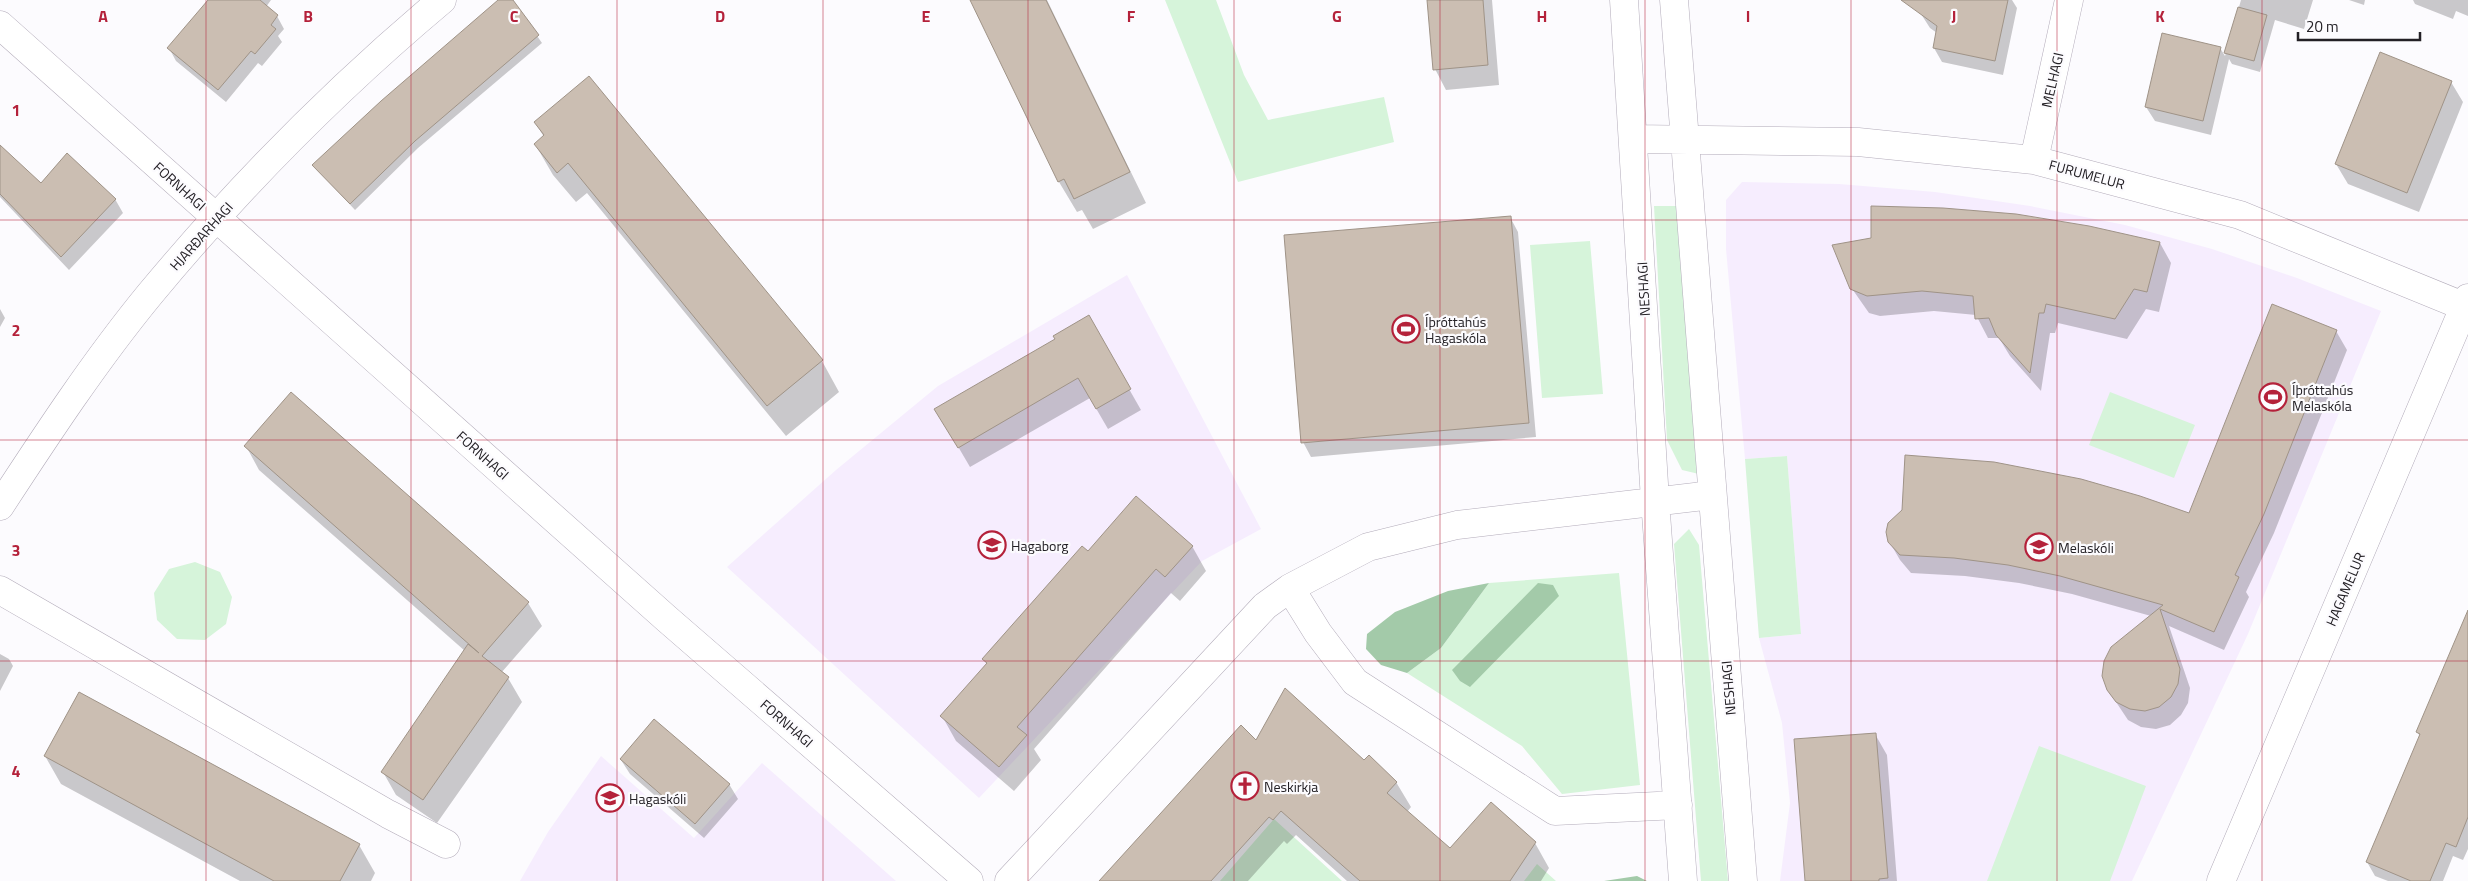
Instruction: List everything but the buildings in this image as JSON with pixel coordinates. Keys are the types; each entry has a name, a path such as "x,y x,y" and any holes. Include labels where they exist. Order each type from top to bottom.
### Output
{"street":[{"name":"HJARÐARHAGI","path":"0,506 54,423 150,295 216,218 382,50 442,0"},
{"name":"NESHAGI","path":"1624,0 1655,500 1683,881"},
{"name":"NESHAGI","path":"1674,0 1743,881"},
{"name":"MELHAGI","path":"2034,160 2069,0"},
{"name":"FORNHAGI","path":"0,26 675,626 969,881"},
{"path":"1634,139 1684,139"},
{"name":"FURUMELUR","path":"1684,139 1858,142 2034,160 2240,215 2467,304"},
{"name":"HAGAMELUR","path":"2221,881 2467,304"},
{"path":"1008,881 1266,606 1290,588 1368,547 1457,525 1655,500 1712,495"},
{"path":"1290,588 1318,634 1355,682 1555,811 1678,805"},
{"path":"0,590 388,814 446,844"}],"shaded area":[{"name":"Melaskóli","path":"1742,182 1839,184 1935,192 2030,206 2125,225 2212,249 2297,278 2381,311 2248,634 2132,881 1780,881 1790,803 1782,723 1759,638 1801,634 1787,456 1745,459 1726,249 1726,200"},
{"name":"Hagaborg","path":"1127,275 1261,529 1202,561 979,798 727,567 836,470 938,386"},
{"name":"Hagaskóli","path":"601,756 694,838 762,763 896,881 520,881 548,832"}],"green space":[{"path":"1165,0 1216,0 1244,75 1268,120 1384,97 1394,142 1238,182"},
{"path":"1654,206 1677,206 1699,474 1682,470 1667,440"},
{"path":"1590,241 1603,394 1542,398 1530,245"},
{"path":"2110,392 2195,425 2174,478 2089,445"},
{"path":"1787,456 1801,634 1759,638 1745,459"},
{"path":"1689,529 1699,545 1728,881 1701,881 1674,544"},
{"path":"195,562 220,572 232,597 226,624 205,640 177,639 157,620 154,593 169,569"},
{"path":"1619,573 1640,785 1562,794 1522,746 1407,673 1441,648 1489,583"},
{"path":"1489,583 1441,648 1407,673 1381,665 1366,649 1367,634 1395,612 1448,591"},
{"path":"1538,583 1553,585 1559,596 1470,687 1460,681 1452,670"},
{"path":"2039,746 2146,786 2110,881 1987,881"},
{"path":"1274,819 1342,881 1220,881"},
{"path":"1537,864 1556,881 1524,881"},
{"path":"1637,876 1647,881 1604,881"}],"place":[{"name":"Íþróttahús Hagaskóla","path":"1406,329"},
{"name":"Íþróttahús Melaskóla","path":"2273,397"},
{"name":"Hagaborg","path":"992,545"},
{"name":"Melaskóli","path":"2039,547"},
{"name":"Neskirkja","path":"1245,786"},
{"name":"Hagaskóli","path":"610,798"}]}
